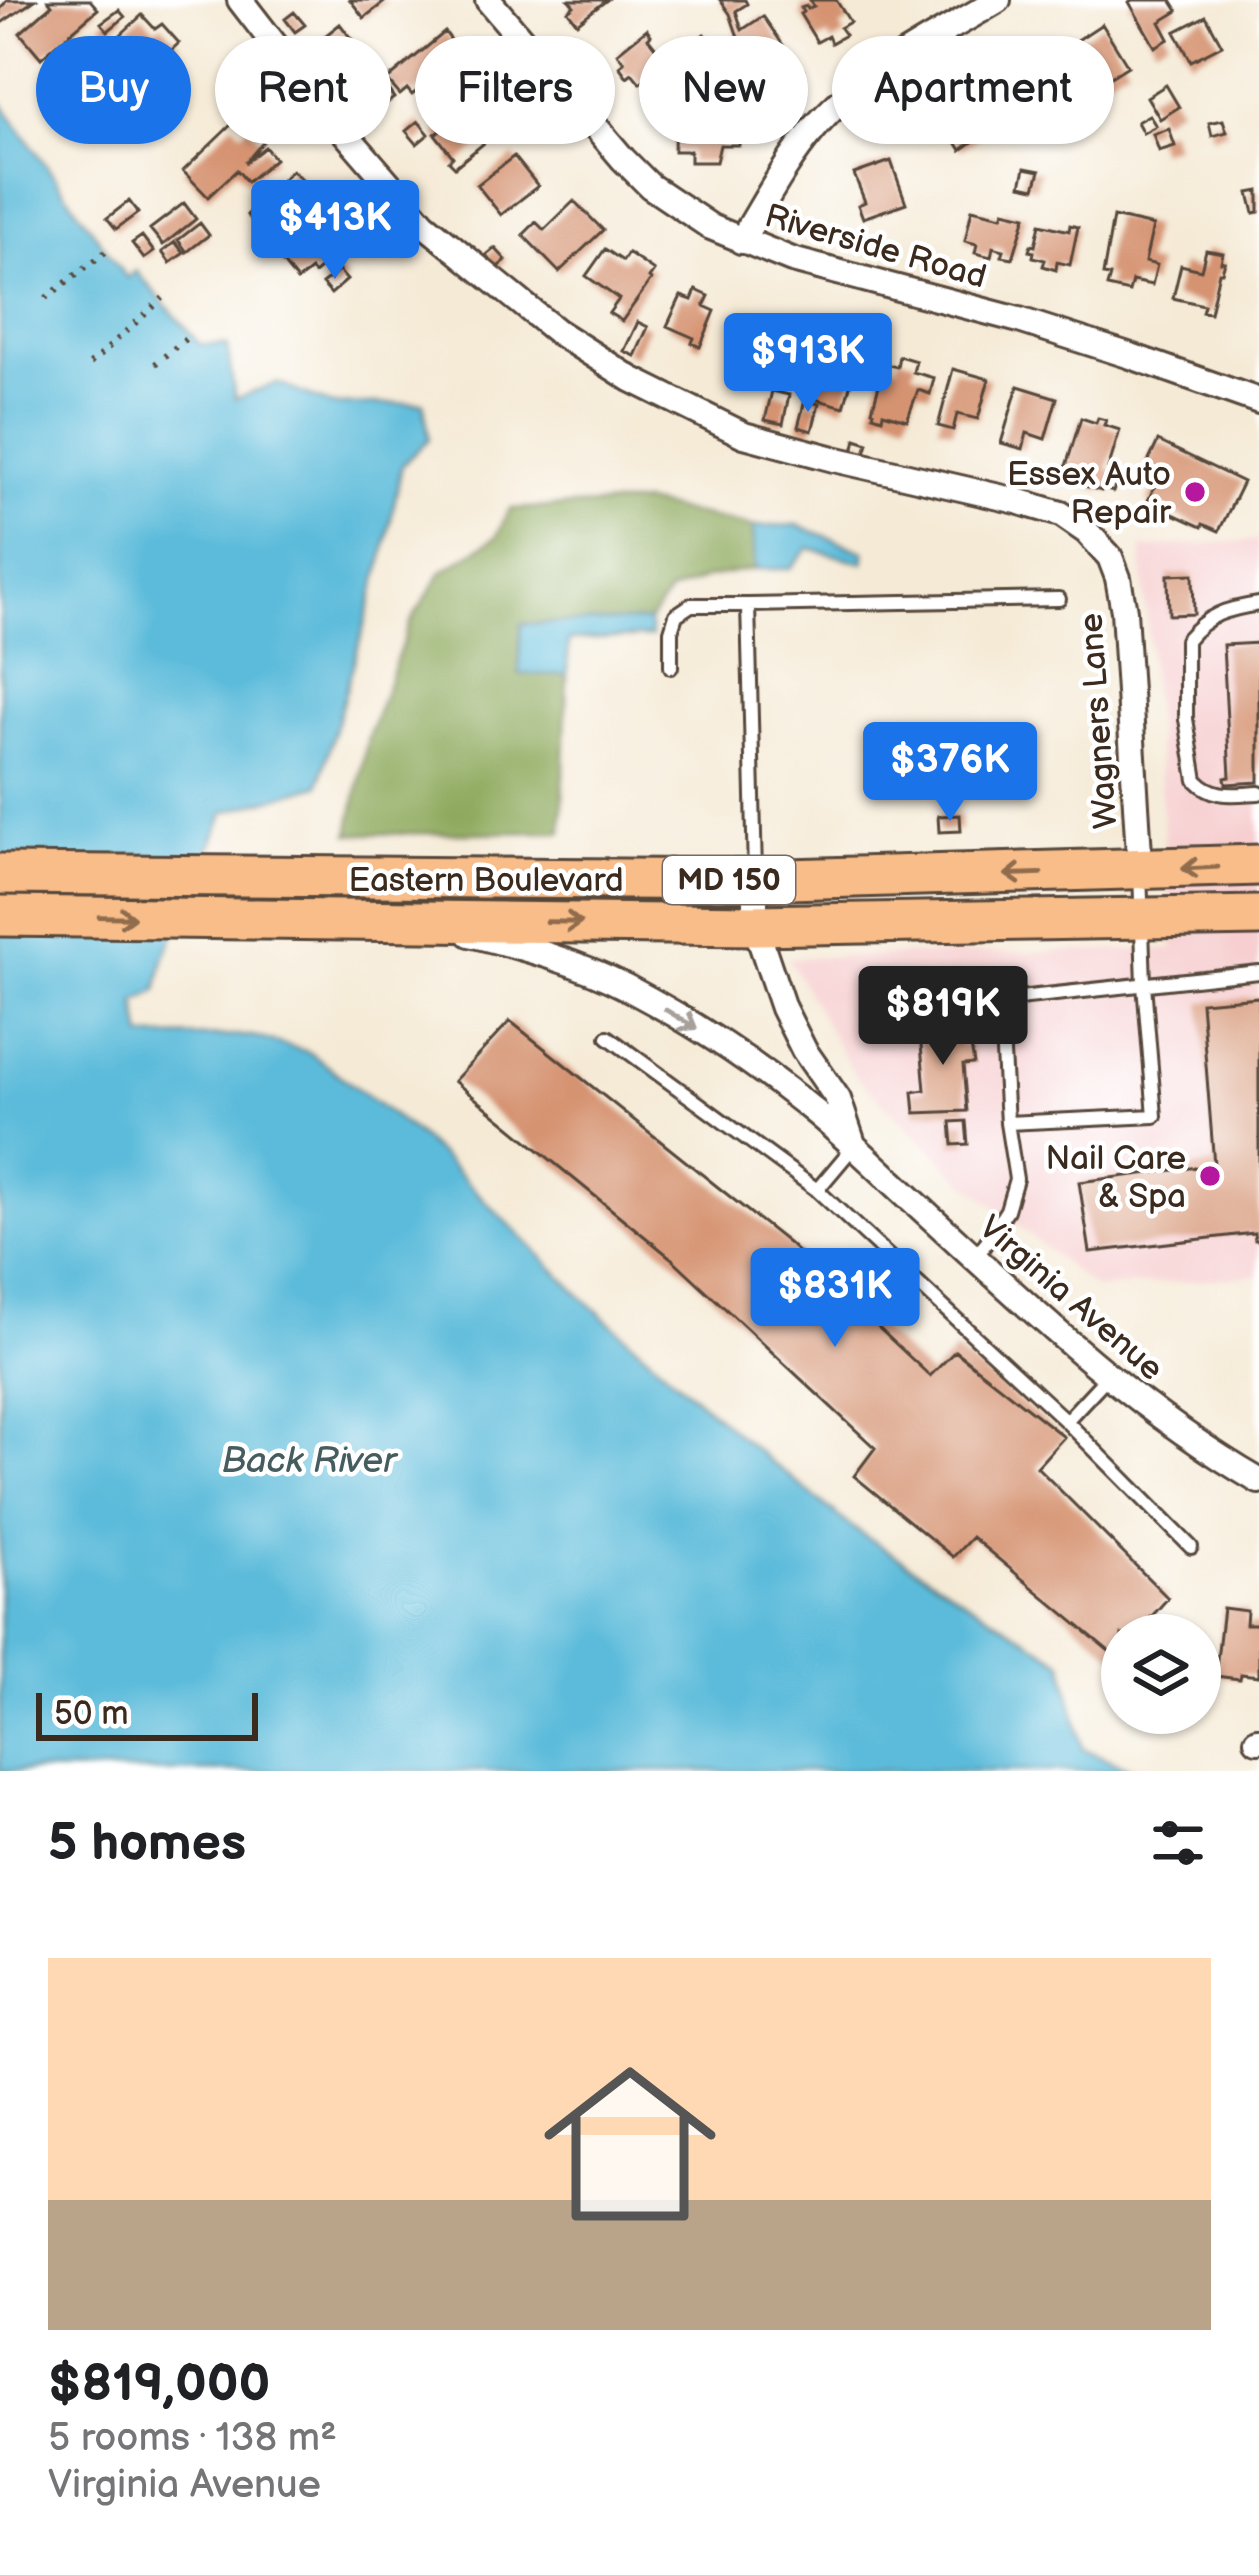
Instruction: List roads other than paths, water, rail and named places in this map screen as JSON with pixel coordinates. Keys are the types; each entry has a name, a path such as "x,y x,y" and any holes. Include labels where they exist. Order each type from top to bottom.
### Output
{"main road":[{"name":"Eastern Boulevard","path":"0,874 755,880 1259,865"},
{"name":"Eastern Boulevard","path":"0,916 755,926 1259,916"}],"street":[{"name":"Wagners Lane","path":"240,0 325,110 424,224 556,331 632,379 744,435 1017,501 1061,514 1087,532 1110,557 1124,611 1140,870"},
{"name":"Riverside Road","path":"488,0 650,186 711,227 792,260 1063,334 1259,401"},
{"path":"741,241 812,130 843,99 880,71 998,0"},
{"name":"Virginia Avenue","path":"755,880 755,926 783,1008 804,1050 838,1099 854,1146"},
{"name":"Virginia Avenue","path":"416,920 526,948 622,985 754,1066 854,1146 1107,1377 1177,1430 1259,1480"}],"lane":[{"path":"671,668 676,615 691,605 1059,599"},
{"path":"1259,604 1225,609 1186,640 1186,719 1196,780 1203,788 1217,794 1259,793"},
{"path":"748,605 755,880"},
{"path":"1007,1123 1155,1116 1140,870"},
{"path":"976,1258 1007,1210 1016,1179 1007,1123 1000,1000 1259,972"},
{"path":"608,1037 817,1190 1066,1421 1191,1547"},
{"path":"817,1190 854,1146"},
{"path":"1066,1421 1107,1377"}],"water":[{"name":"Back River","path":"0,101 127,278 136,271 200,344 227,345 235,399 277,383 332,405 424,403 429,439 402,465 382,563 319,785 225,812 164,959 157,991 136,1002 143,1037 253,1036 309,1052 444,1159 587,1302 745,1441 857,1531 1063,1662 1083,1749 1137,1771 0,1771"},
{"path":"797,525 864,551 864,563 809,548 790,569 755,569 753,527"},
{"path":"649,621 651,637 569,640 567,675 519,674 521,624"}],"place":[{"name":"Essex Auto Repair","path":"1195,492"},
{"name":"Nail Care & Spa","path":"1210,1176"}]}
